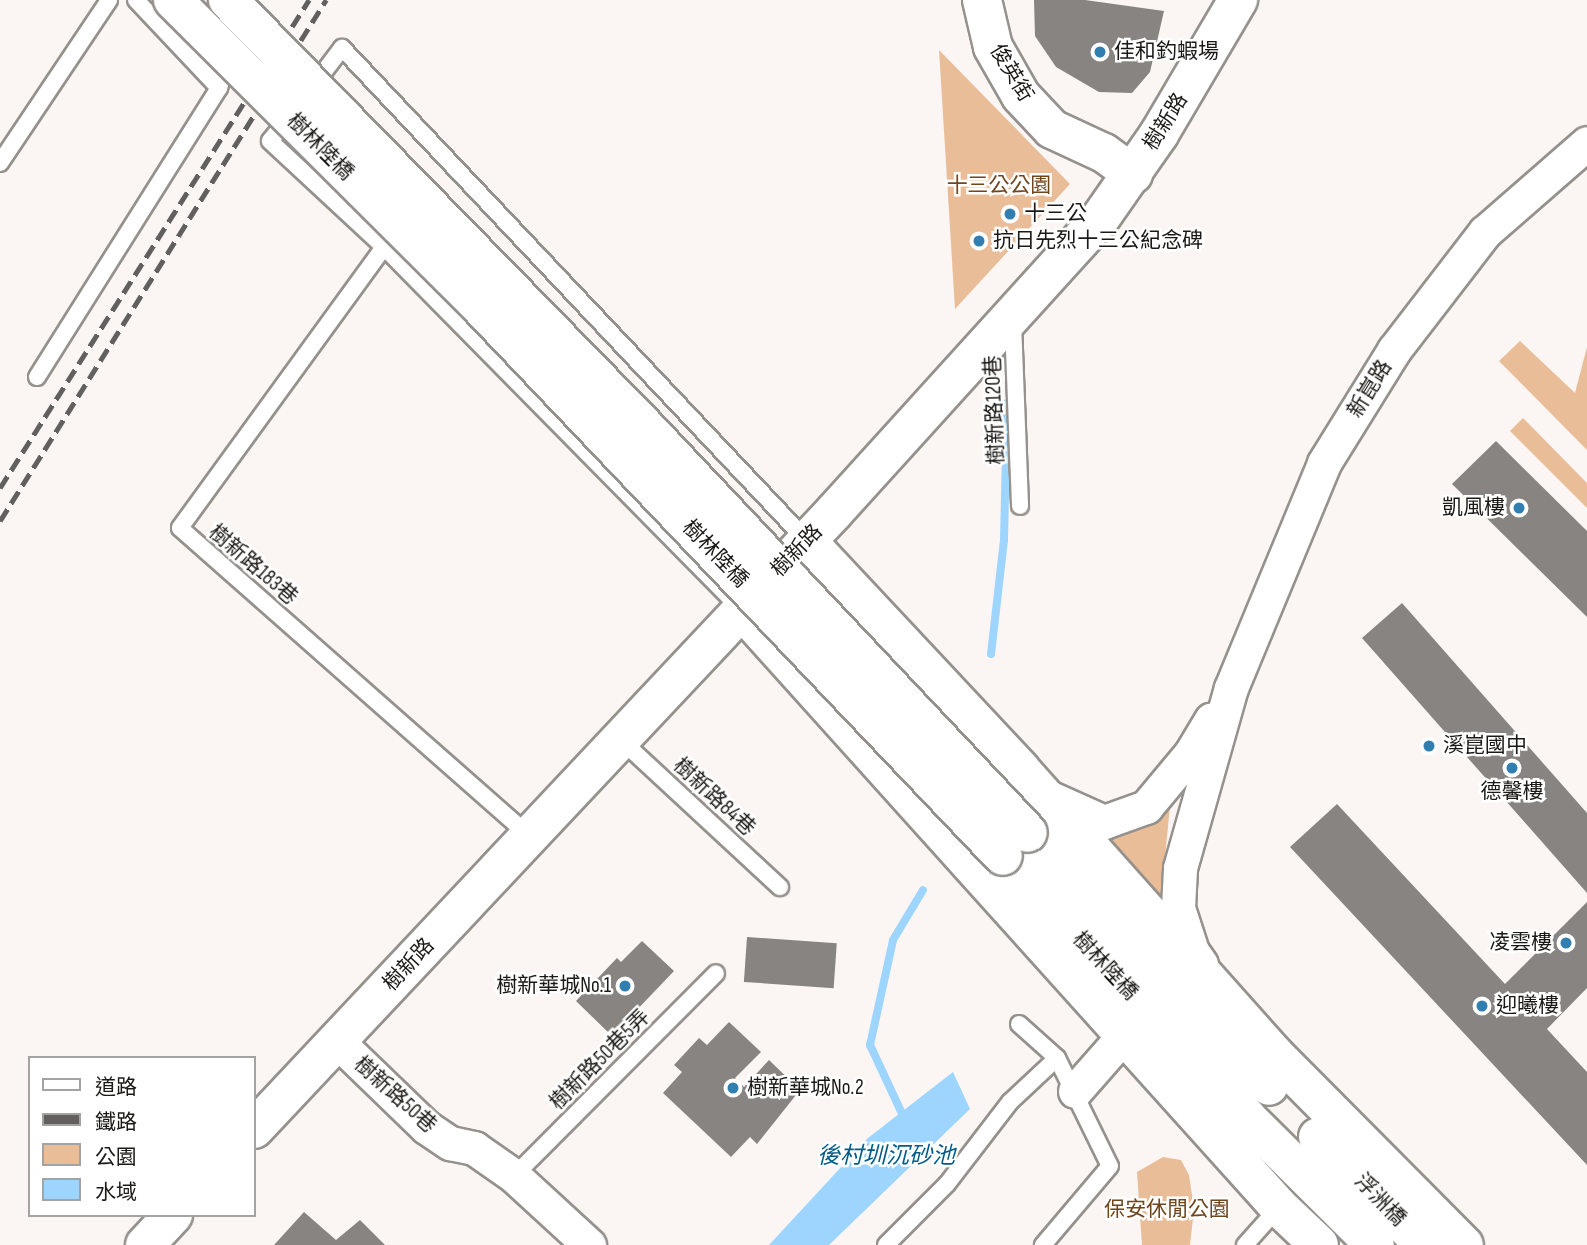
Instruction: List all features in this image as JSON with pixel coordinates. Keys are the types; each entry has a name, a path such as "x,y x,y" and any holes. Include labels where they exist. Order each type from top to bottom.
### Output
{"main road":[{"name":"樹林陸橋","path":"173,0 1016,844 1273,1090"},
{"name":"樹林陸橋","path":"228,0 649,431 1016,844 1247,1118"},
{"name":"俊英街","path":"982,0 993,47 1021,96 1052,129 1104,153 1133,174"},
{"name":"樹新路","path":"256,1127 807,541 1099,220 1133,174 1238,0"},
{"path":"807,541 1275,1055 1464,1245"},
{"path":"741,609 1279,1207 1322,1245"},
{"path":"1273,1090 1322,1166"},
{"path":"1273,1090 1434,1245"},
{"path":"1247,1118 1322,1166"},
{"path":"1247,1118 1322,1245"},
{"name":"浮洲橋","path":"1322,1166 1375,1245"},
{"name":"浮洲橋","path":"1322,1166 1424,1245"}],"street":[{"name":"新崑路","path":"1225,997 1192,951 1178,908 1180,868 1231,688 1324,463 1394,350 1485,232 1587,143"},
{"name":"新崑路","path":"1040,794 1104,822 1146,807 1191,753 1231,688"},
{"path":"1075,1091 1125,1034"},
{"name":"樹新路50巷","path":"337,1041 426,1127 450,1143 474,1148 514,1176 589,1245"}],"lane":[{"path":"0,163 109,0"},
{"path":"136,0 219,88"},
{"path":"37,377 219,88 246,0"},
{"path":"741,609 384,247 270,141 342,48 807,541"},
{"name":"樹新路183巷","path":"384,247 180,528 528,835"},
{"name":"樹新路120巷","path":"1013,312 1020,506"},
{"name":"樹新路84巷","path":"619,738 780,887"},
{"name":"樹新路50巷5弄","path":"514,1176 716,974"},
{"path":"1019,1024 1057,1058 1110,1166 1043,1245"},
{"path":"886,1245 947,1184 1010,1102 1057,1058"},
{"path":"1245,1245 1279,1207"}],"green space":[{"name":"十三公公園","path":"939,50 1070,184 955,309"},
{"path":"1520,341 1575,393 1587,347 1587,450 1499,361"},
{"path":"1523,418 1587,483 1587,508 1510,431"},
{"path":"1170,806 1165,857 1166,926 1087,830 1128,830"},
{"name":"保安休閒公園","path":"1163,1157 1181,1160 1189,1175 1194,1209 1190,1245 1142,1245 1137,1172"}],"water":[{"name":"後村圳沉砂池","path":"953,1072 970,1109 829,1245 769,1245 868,1138"}],"building":[{"name":"佳和釣蝦場","path":"1034,0 1085,0 1164,11 1150,72 1132,93 1099,92 1056,67 1035,36"},
{"name":"凱風樓","path":"1496,441 1587,531 1587,617 1452,484"},
{"name":"德馨樓","path":"1402,603 1587,813 1587,893 1362,638"},
{"name":"迎曦樓","path":"1337,804 1505,984 1587,902 1587,988 1547,1029 1587,1072 1587,1165 1290,847"},
{"path":"747,937 837,943 834,988 744,982"},
{"name":"樹新華城No.1","path":"642,941 674,971 612,1036 576,1001 617,958 621,962"},
{"name":"樹新華城No.2","path":"729,1022 761,1052 735,1078 744,1087 769,1060 800,1090 757,1144 750,1137 731,1157 663,1093 682,1072 674,1065 699,1038 707,1045"},
{"path":"304,1212 336,1240 360,1220 385,1245 274,1245"}],"waterway":[{"path":"991,654 1004,540 1007,403"},
{"path":"905,1120 870,1045 893,940 923,890"}],"railway":[{"path":"0,488 309,0"},
{"path":"0,521 326,0"}],"place":[{"name":"佳和釣蝦場","path":"1100,52"},
{"name":"十三公","path":"1010,214"},
{"name":"抗日先烈十三公紀念碑","path":"979,241"},
{"name":"凱風樓","path":"1519,508"},
{"name":"溪崑國中","path":"1429,746"},
{"name":"德馨樓","path":"1512,768"},
{"name":"凌雲樓","path":"1566,943"},
{"name":"樹新華城No.1","path":"625,986"},
{"name":"迎曦樓","path":"1482,1006"},
{"name":"樹新華城No.2","path":"733,1088"}]}
